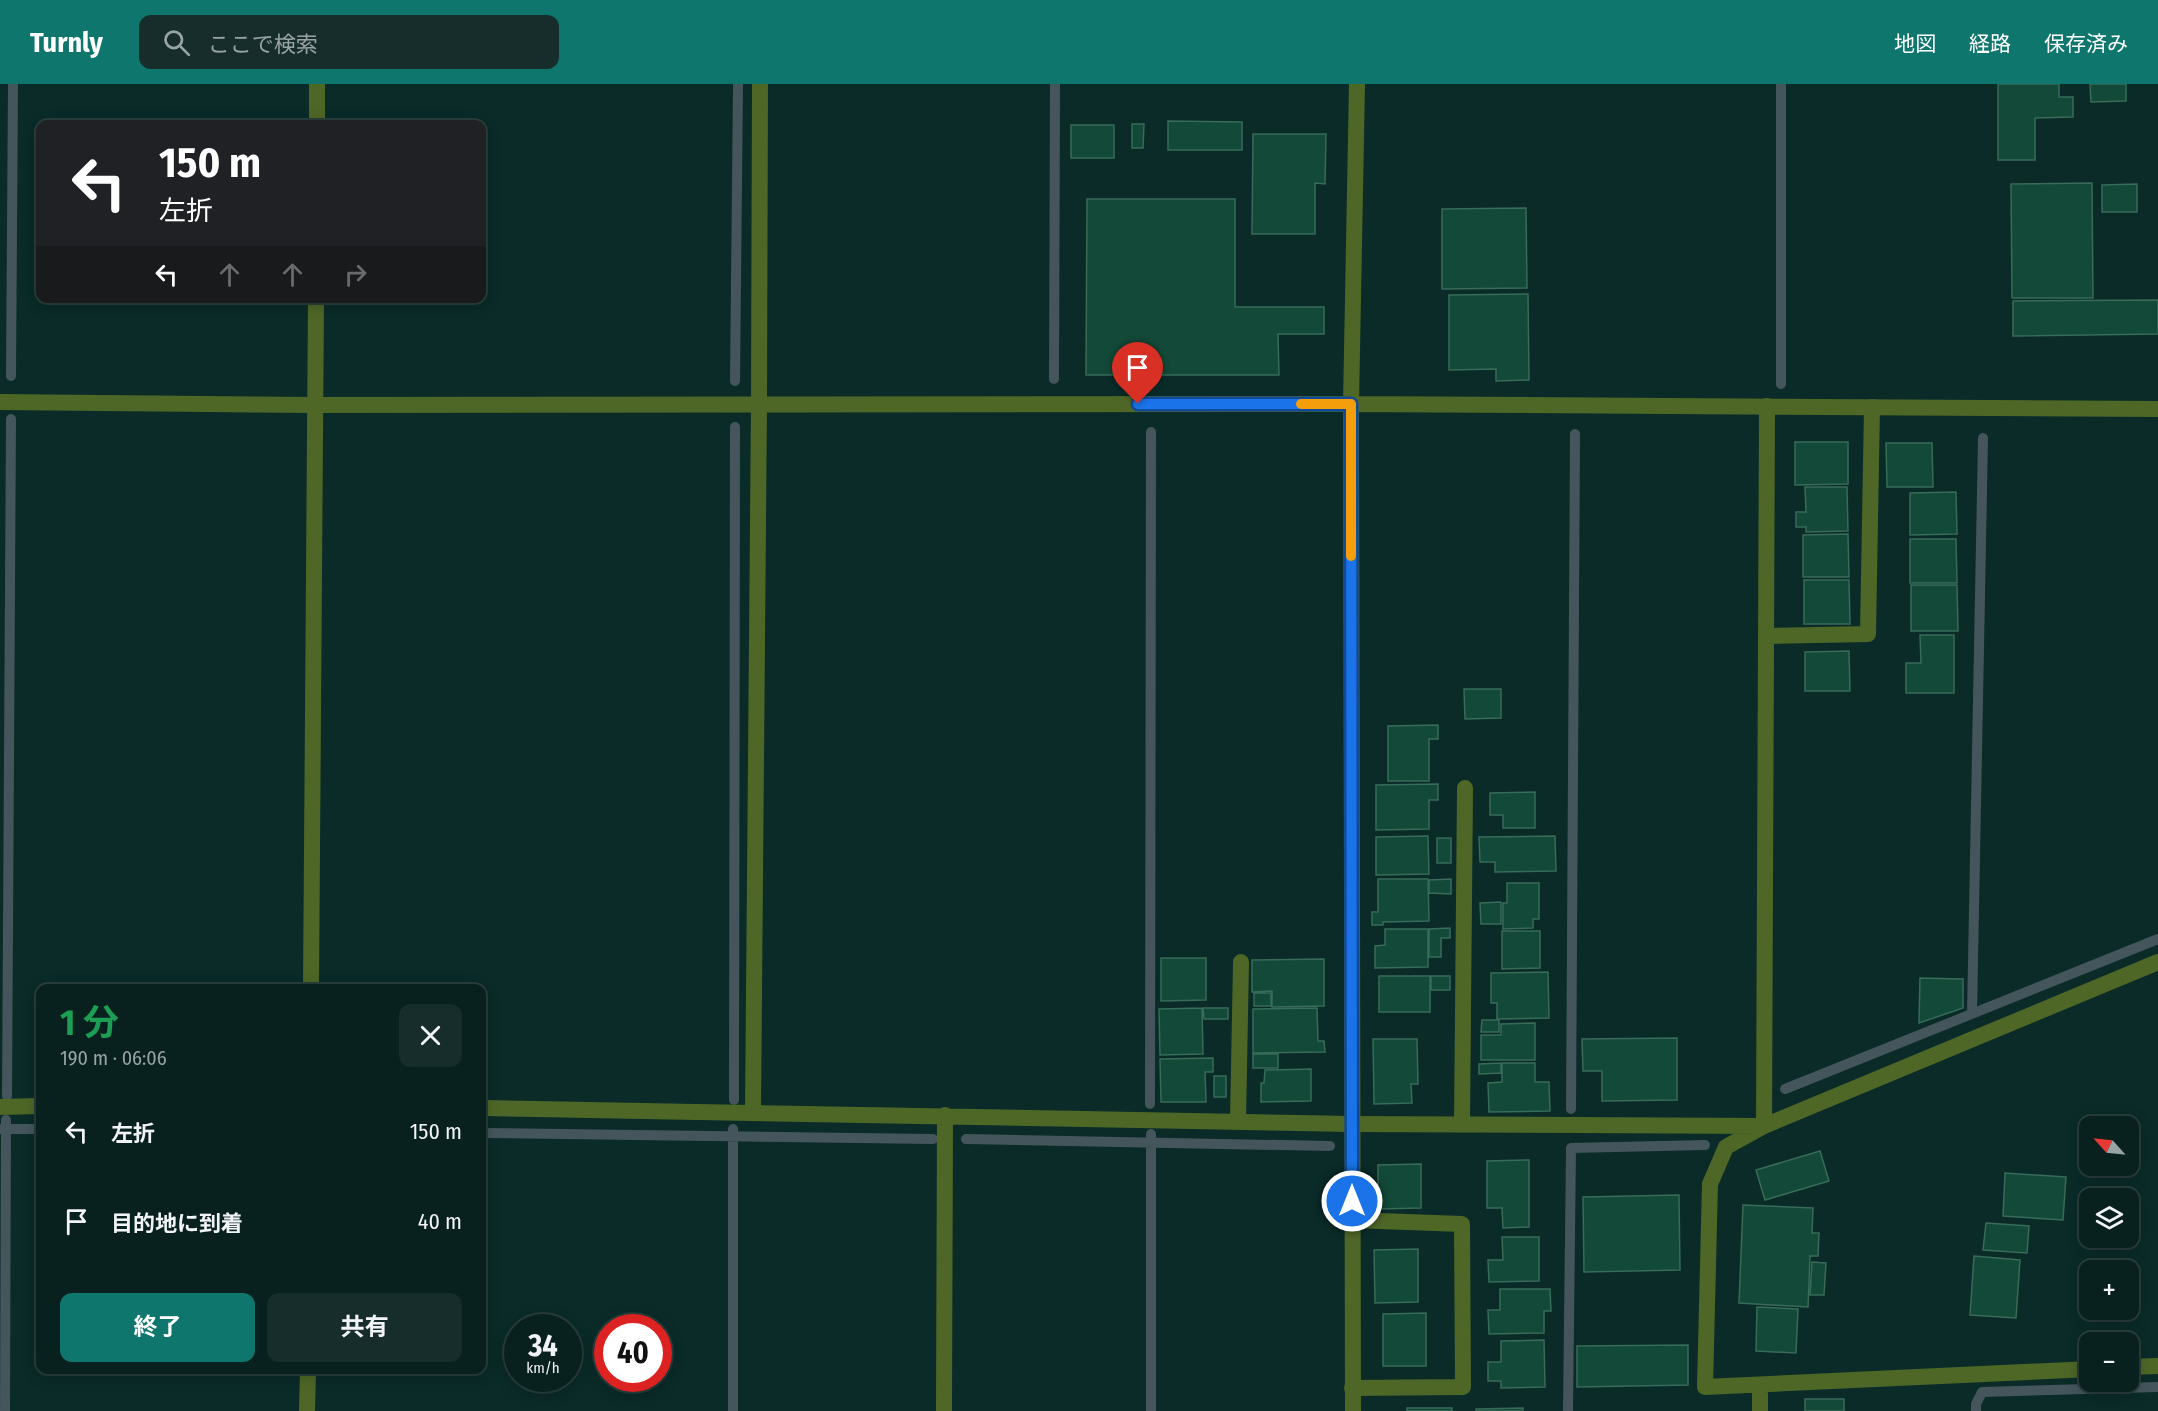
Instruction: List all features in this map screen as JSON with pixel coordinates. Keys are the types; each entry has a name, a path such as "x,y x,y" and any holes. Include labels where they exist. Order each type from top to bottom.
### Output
{"street":[{"path":"317,84 317,120"},
{"path":"753,1112 760,84"},
{"path":"1353,1411 1351,404 1357,84"},
{"path":"311,984 316,303"},
{"path":"0,402 315,405 1351,404 2158,409"},
{"path":"1764,1126 1767,406"},
{"path":"1766,636 1868,634 1872,407"},
{"path":"1462,1124 1465,788"},
{"path":"1238,1121 1241,962"},
{"path":"2079,1370 1706,1387 1710,1184 1726,1147 1764,1126 2158,962"},
{"path":"0,1107 36,1106"},
{"path":"486,1108 1351,1124 1764,1126"},
{"path":"944,1411 945,1115"},
{"path":"1352,1220 1462,1224 1463,1387 1353,1388"},
{"path":"2139,1367 2158,1366"},
{"path":"307,1411 308,1374"},
{"path":"1760,1384 1760,1411"}],"building":[{"path":"1998,84 2059,84 2059,97 2073,97 2073,117 2035,118 2035,160 1998,160"},
{"path":"2090,84 2126,84 2126,101 2091,102"},
{"path":"1168,121 1242,122 1242,150 1168,150"},
{"path":"1132,124 1144,124 1143,148 1132,148"},
{"path":"1071,125 1114,125 1114,158 1071,158"},
{"path":"1253,134 1326,134 1325,184 1315,183 1315,234 1252,234"},
{"path":"2092,183 2093,298 2012,298 2011,184"},
{"path":"2137,184 2137,212 2102,212 2102,185"},
{"path":"1087,199 1235,199 1235,307 1324,307 1324,334 1278,334 1279,375 1086,375"},
{"path":"1526,208 1527,288 1442,289 1442,209"},
{"path":"1528,294 1529,380 1496,381 1496,369 1449,370 1449,295"},
{"path":"2158,300 2158,334 2013,336 2013,301"},
{"path":"1795,442 1848,442 1848,484 1795,485"},
{"path":"1886,443 1932,443 1933,487 1887,487"},
{"path":"1805,487 1847,487 1848,531 1806,532 1806,527 1796,527 1796,512 1806,512"},
{"path":"1956,492 1957,534 1910,535 1910,493"},
{"path":"1848,534 1849,577 1803,577 1803,535"},
{"path":"1910,539 1956,539 1957,583 1910,583"},
{"path":"1804,580 1849,580 1850,624 1804,624"},
{"path":"1911,585 1957,585 1958,631 1911,631"},
{"path":"1920,635 1954,635 1954,693 1906,693 1906,663 1921,663"},
{"path":"1849,651 1850,691 1805,691 1805,652"},
{"path":"1464,689 1501,689 1501,718 1465,719"},
{"path":"1438,725 1438,739 1429,739 1429,781 1388,781 1388,726"},
{"path":"1438,784 1438,800 1429,800 1429,829 1376,830 1376,785"},
{"path":"1535,792 1535,828 1503,828 1503,815 1490,815 1490,793"},
{"path":"1428,836 1429,874 1376,875 1376,837"},
{"path":"1555,836 1556,871 1495,872 1495,862 1480,862 1479,837"},
{"path":"1437,838 1451,838 1451,863 1437,863"},
{"path":"1378,879 1428,879 1429,921 1383,922 1383,925 1372,925 1372,912 1378,912"},
{"path":"1451,879 1451,894 1429,893 1429,880"},
{"path":"1507,883 1539,883 1539,919 1533,919 1533,928 1503,929 1503,903 1507,903"},
{"path":"1501,902 1501,924 1481,924 1480,903"},
{"path":"1450,928 1450,938 1441,938 1441,957 1429,957 1429,929"},
{"path":"1385,929 1428,929 1428,967 1375,968 1375,946 1385,945"},
{"path":"1502,931 1540,931 1540,968 1502,969"},
{"path":"1161,958 1206,958 1206,1000 1161,1001"},
{"path":"1324,959 1324,1006 1272,1007 1272,991 1252,992 1252,960"},
{"path":"1548,972 1549,1018 1497,1019 1497,1003 1491,1003 1491,973"},
{"path":"1379,976 1430,976 1430,1012 1379,1012"},
{"path":"1431,976 1450,976 1450,990 1431,990"},
{"path":"1920,978 1963,979 1963,1008 1919,1023"},
{"path":"1254,993 1271,993 1271,1006 1254,1006"},
{"path":"1202,1008 1203,1054 1160,1055 1159,1009"},
{"path":"1203,1008 1228,1008 1228,1019 1204,1019"},
{"path":"1317,1008 1318,1041 1324,1041 1325,1052 1253,1053 1253,1009"},
{"path":"1482,1020 1499,1020 1499,1032 1481,1032"},
{"path":"1535,1023 1535,1060 1481,1060 1481,1035 1501,1035 1501,1024"},
{"path":"1677,1038 1677,1100 1602,1101 1602,1071 1583,1071 1582,1039"},
{"path":"1373,1039 1417,1039 1418,1084 1411,1084 1412,1103 1374,1104"},
{"path":"1253,1054 1278,1054 1278,1068 1253,1068"},
{"path":"1213,1058 1213,1072 1205,1072 1206,1102 1161,1102 1160,1059"},
{"path":"1501,1063 1501,1073 1479,1074 1479,1064"},
{"path":"1502,1063 1535,1063 1535,1082 1549,1082 1550,1111 1489,1112 1488,1083 1502,1082"},
{"path":"1311,1069 1311,1101 1261,1102 1261,1083 1264,1083 1265,1070"},
{"path":"1214,1076 1226,1076 1226,1097 1214,1097"},
{"path":"1820,1151 1829,1181 1765,1200 1756,1170"},
{"path":"1529,1160 1529,1227 1503,1228 1502,1208 1487,1208 1487,1161"},
{"path":"1421,1164 1421,1208 1378,1209 1378,1165"},
{"path":"2005,1173 2066,1177 2063,1220 2003,1216"},
{"path":"1679,1195 1680,1270 1584,1272 1583,1197"},
{"path":"1743,1205 1813,1208 1812,1233 1819,1233 1818,1256 1810,1256 1808,1307 1739,1303"},
{"path":"1986,1223 2029,1226 2027,1253 1983,1250"},
{"path":"1502,1237 1539,1237 1539,1281 1489,1282 1488,1260 1503,1260"},
{"path":"1418,1249 1418,1302 1375,1303 1374,1250"},
{"path":"1974,1256 2020,1260 2016,1318 1970,1315"},
{"path":"1812,1262 1826,1263 1824,1295 1810,1295"},
{"path":"1500,1289 1550,1289 1551,1311 1544,1311 1544,1333 1489,1334 1488,1310 1500,1310"},
{"path":"1757,1307 1798,1309 1796,1353 1756,1351"},
{"path":"1426,1313 1426,1366 1383,1366 1383,1314"},
{"path":"1544,1340 1545,1387 1501,1388 1501,1381 1488,1381 1488,1362 1501,1362 1501,1341"},
{"path":"1688,1345 1688,1385 1577,1387 1577,1346"},
{"path":"1805,1399 1844,1399 1844,1411 1805,1411"},
{"path":"1407,1408 1452,1408 1452,1411 1407,1411"},
{"path":"1523,1408 1523,1411 1476,1411 1476,1409"}],"waterway":[{"path":"11,376 13,84"},
{"path":"735,381 738,84"},
{"path":"1054,379 1055,84"},
{"path":"1781,84 1781,384"},
{"path":"7,1096 11,419"},
{"path":"734,1100 735,427"},
{"path":"1150,1104 1151,432"},
{"path":"1571,1109 1575,434"},
{"path":"1972,1014 1983,438"},
{"path":"1785,1089 2158,939"},
{"path":"5,1411 6,1120"},
{"path":"0,1129 36,1129"},
{"path":"733,1129 733,1411"},
{"path":"486,1133 933,1139"},
{"path":"1151,1134 1151,1411"},
{"path":"966,1139 1330,1146"},
{"path":"1568,1411 1571,1148 1705,1145"},
{"path":"1976,1411 1976,1404 1982,1392 2158,1387"}],"slow traffic":[{"path":"1301,404 1351,404 1351,556"}],"route":[{"path":"1138,404 1351,404 1352,1201"}]}
